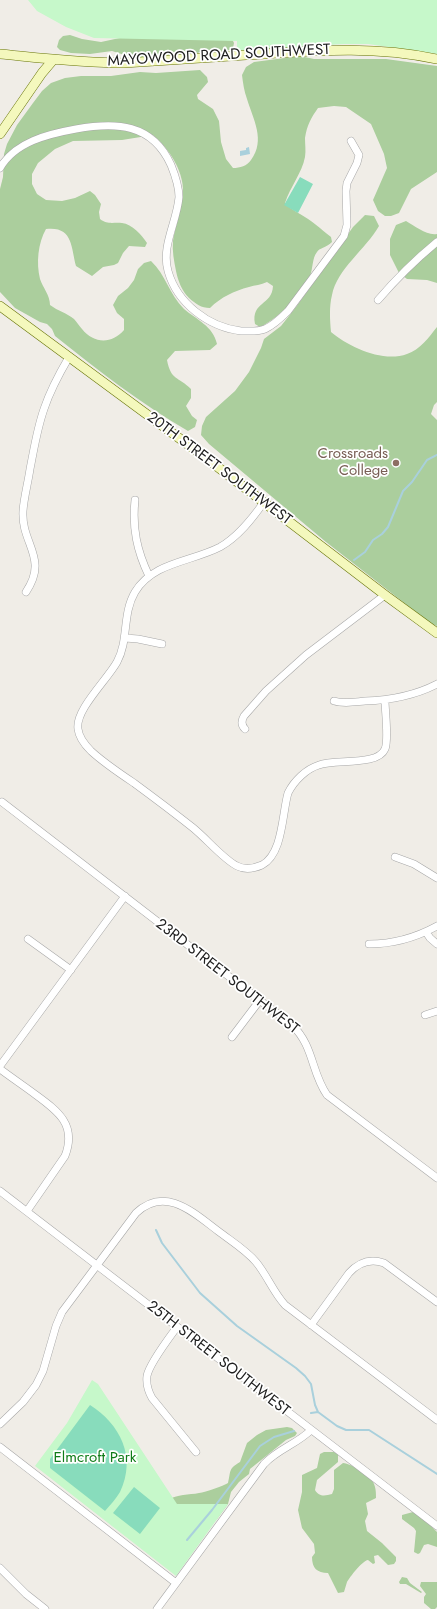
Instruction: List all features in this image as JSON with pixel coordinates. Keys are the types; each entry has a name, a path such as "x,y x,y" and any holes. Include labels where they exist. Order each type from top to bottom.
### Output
{"street":[{"name":"MAYOWOOD ROAD SOUTHWEST","path":"3,54 93,63 124,63 349,50 386,51 437,59"},
{"path":"0,134 42,73 53,60"},
{"path":"0,168 4,161 30,142 41,137 64,131 91,127 117,127 132,129 147,135 153,140 169,161 178,185 178,205 166,255 168,270 173,284 180,296 191,308 204,318 234,330 250,332 264,330 278,322 288,311 344,236 348,225 347,183 357,163 359,155 351,141"},
{"path":"378,300 410,265 437,242"},
{"name":"20TH STREET SOUTHWEST","path":"0,306 202,455 437,633"},
{"path":"26,592 34,578 36,567 25,529 23,512 24,502 43,410 69,357"},
{"path":"135,500 133,515 135,539 143,564 150,576"},
{"path":"264,502 245,526 222,546 166,567 150,576 135,592 130,604 122,652 116,664 80,716 78,728 82,739 91,750 105,762 193,828 233,863 241,868 252,868 262,865 272,856 276,847 288,793 304,773 314,767 324,764 371,759 383,753 385,750 386,741 385,700"},
{"path":"246,730 242,725 242,719 244,716 284,674 312,650 385,595"},
{"path":"125,638 162,644"},
{"path":"334,701 353,702 385,700 411,695 437,684"},
{"name":"23RD STREET SOUTHWEST","path":"2,802 292,1025 304,1038 320,1084 327,1095 437,1178"},
{"path":"395,857 414,864 437,878"},
{"path":"0,1066 125,896"},
{"path":"368,944 395,942 436,928"},
{"path":"426,932 437,944"},
{"path":"28,939 71,970"},
{"path":"232,1037 260,1000"},
{"path":"425,1015 437,1011"},
{"path":"0,1069 54,1109 63,1118 68,1131 68,1147 65,1156 27,1212"},
{"name":"25TH STREET SOUTHWEST","path":"0,1191 437,1526"},
{"path":"0,1424 22,1402 36,1385 43,1371 56,1326 62,1312 140,1210 159,1201 175,1203 187,1208 248,1254 258,1264 282,1302 437,1420"},
{"path":"311,1325 349,1273 363,1262 376,1261 384,1263 437,1302"},
{"path":"177,1327 150,1367 146,1382 148,1391 152,1398 196,1452"},
{"path":"158,1609 264,1464 275,1454 306,1435 311,1430"},
{"path":"0,1447 176,1583"},
{"path":"0,1568 26,1594 45,1609"}],"green space":[{"path":"28,0 437,0 437,54 368,44 343,44 237,51 237,41 94,38 66,27 37,11"},
{"path":"70,35 82,39 101,42 129,36 232,39 234,43 233,48 227,51 200,52 189,56 137,59 112,51 90,54 71,53 60,50 57,47 59,40 63,36"},
{"path":"300,56 314,59 386,59 437,66 437,172 411,189 399,213 391,216 385,216 378,211 373,200 387,168 384,154 371,124 346,107 334,106 318,108 311,118 307,129 303,163 285,203 331,237 332,242 317,252 314,257 310,276 301,291 282,312 260,327 255,324 256,311 269,297 273,286 267,282 233,293 223,298 210,308 196,304 182,289 174,260 173,241 182,203 182,181 175,162 163,144 153,135 122,140 73,141 55,149 38,163 32,174 32,184 37,194 46,200 62,201 75,198 90,191 95,195 101,204 99,212 100,219 108,223 122,223 129,225 140,233 147,243 145,247 129,246 123,253 118,263 103,267 92,276 76,266 71,245 66,234 55,229 46,229 41,240 38,253 38,266 40,279 48,295 50,305 74,319 87,334 97,340 109,340 114,338 124,330 124,319 117,313 113,305 118,296 128,288 134,280 138,269 144,263 151,261 156,266 184,309 212,332 217,344 210,350 175,351 167,360 173,375 191,389 191,398 186,406 192,416 197,420 195,427 188,431 153,410 120,386 55,336 52,329 47,324 40,322 15,308 0,292 0,189 3,177 4,154 7,144 17,125 42,91 51,83 65,78 81,76 111,76 140,72 156,73 200,70 207,77 208,82 197,95 198,99 213,109 219,121 221,142 226,159 233,168 241,167 251,160 258,145 255,122 244,90 242,75 246,67 254,62"},
{"path":"300,177 313,184 298,213 284,205"},
{"path":"365,215 374,216 379,226 340,276 335,286 330,304 331,332 347,343 367,352 377,355 398,356 416,350 437,327 437,402 434,405 431,414 437,420 437,626 430,623 326,542 209,444 201,435 202,426 206,417 235,391 249,372 264,339 281,326 353,227"},
{"path":"406,221 429,234 437,234 437,283 427,280 407,279 399,273 390,255 390,239 396,225"},
{"name":"Elmcroft Park","path":"92,1380 98,1384 177,1504 228,1504 176,1576 35,1466 67,1423"},
{"path":"90,1405 110,1422 123,1442 126,1454 127,1466 125,1479 115,1500 105,1511 50,1468 50,1459"},
{"path":"287,1427 292,1428 297,1433 295,1436 286,1440 250,1469 249,1474 239,1482 231,1492 228,1504 217,1519 208,1522 168,1500 179,1496 206,1491 228,1483 231,1471 233,1467 240,1462 247,1443 266,1430"},
{"path":"324,1452 334,1452 338,1454 338,1462 317,1480 315,1490 318,1494 322,1495 332,1494 334,1489 334,1470 343,1463 355,1467 364,1473 371,1479 376,1490 376,1498 366,1503 368,1514 365,1521 367,1531 396,1557 394,1564 388,1565 378,1555 374,1556 375,1563 373,1564 368,1560 365,1561 347,1582 344,1592 338,1593 328,1573 318,1571 314,1567 312,1557 315,1553 314,1544 302,1528 298,1510 302,1492 302,1475 317,1468 320,1454"},
{"path":"134,1487 160,1508 140,1534 113,1513"},
{"path":"413,1512 424,1519 437,1532 437,1547 428,1544 424,1545 420,1553 418,1554 414,1552 416,1531 402,1519 402,1515"},
{"path":"402,1577 407,1578 410,1583 422,1592 421,1593 406,1584 400,1584 399,1582"},
{"path":"421,1582 437,1582 437,1607 435,1609 431,1609 424,1603 424,1597 426,1594 420,1586"}],"water":[{"path":"249,147 250,154 240,156 240,151 246,150 246,148"}],"waterway":[{"path":"354,560 365,552 373,540 382,534 388,527 403,491 412,482 427,460 437,455"},
{"path":"156,1230 162,1243 200,1293 237,1326 305,1376 311,1384 315,1405 318,1412 337,1426 346,1430 369,1430 437,1474"},
{"path":"311,1413 318,1412"},
{"path":"187,1540 212,1510 260,1446 274,1437 294,1431"}],"place":[{"name":"Crossroads College","path":"396,463"}]}
